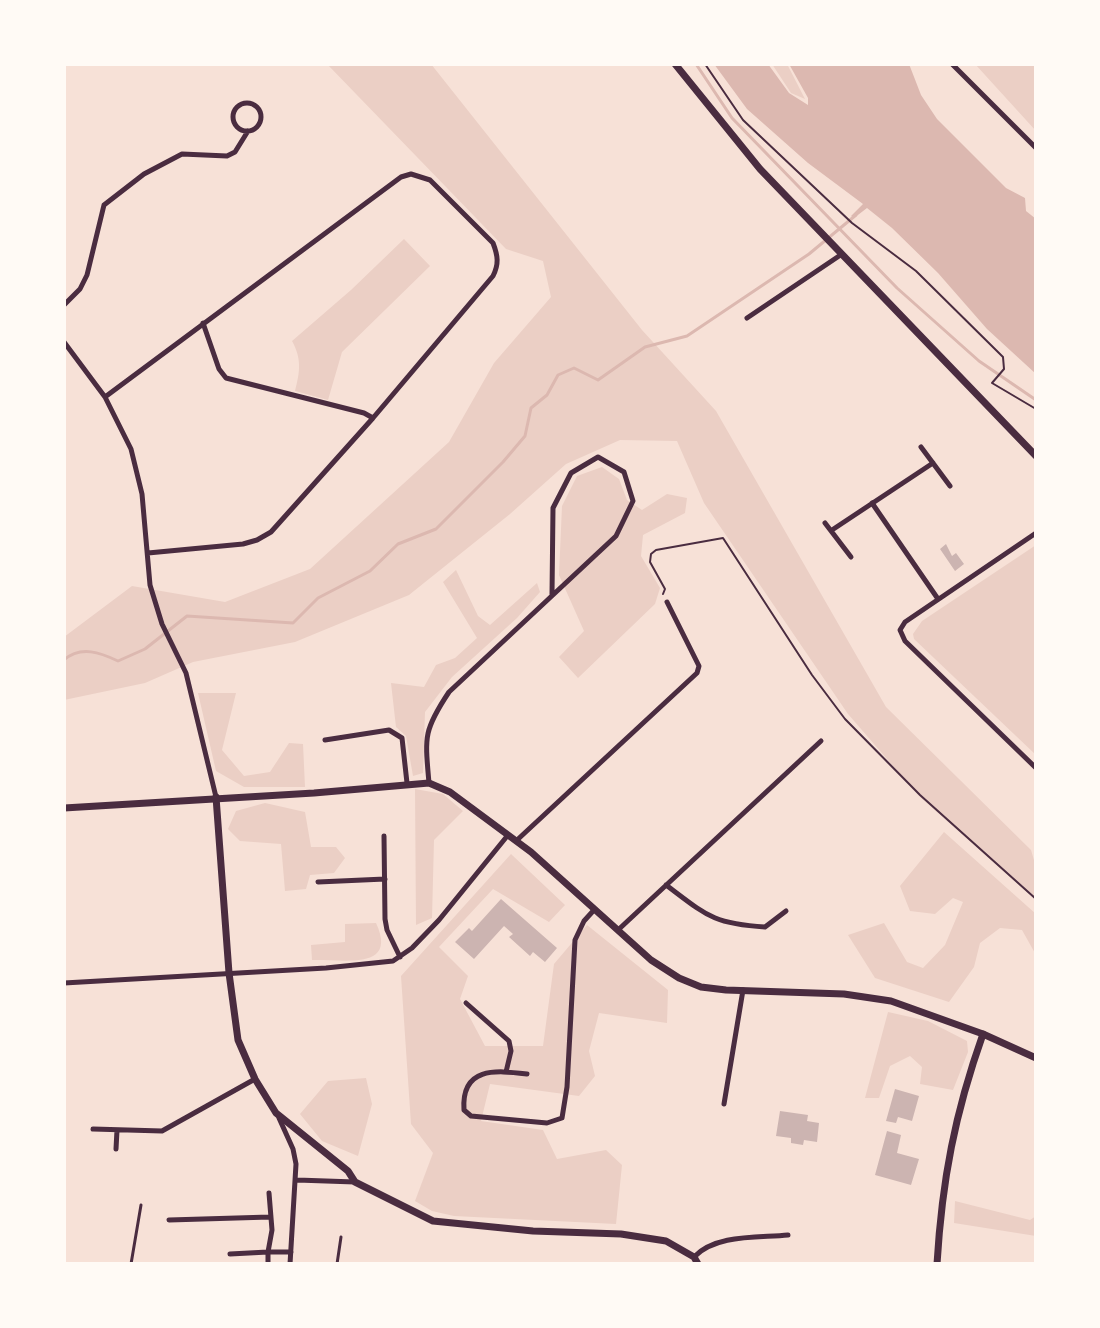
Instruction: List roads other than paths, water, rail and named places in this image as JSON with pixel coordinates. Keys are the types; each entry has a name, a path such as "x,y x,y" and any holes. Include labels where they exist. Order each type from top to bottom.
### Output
{"main road":[{"path":"675,64 760,169 1036,456"},
{"path":"64,808 429,783 450,792 516,841 651,960 679,978 701,987 844,994 891,1001 983,1034 1036,1058"},
{"path":"216,797 229,973 238,1040 255,1079 276,1113 348,1171 355,1182 433,1221 533,1231 621,1234 666,1241 696,1260"},
{"path":"937,1264 947,1158 967,1079 983,1034"}],"street":[{"path":"952,64 1036,148"},
{"path":"64,305 80,289 87,275 104,205 144,174 182,154 227,156 235,152 248,131 259,124 261,116 258,108 246,103 234,111 233,120 239,128 248,131"},
{"path":"105,397 401,177 411,174 430,180 493,243 498,254 498,266 493,276 271,532 243,544 148,553"},
{"path":"747,318 843,254"},
{"path":"203,323 219,369 226,378 364,413 373,418"},
{"path":"64,342 105,397 131,449 138,471 150,585 162,624 186,673 216,797"},
{"path":"921,447 950,486"},
{"path":"429,783 425,743 430,721 442,701 616,536 633,501 624,472 598,457 571,473 553,508 552,594"},
{"path":"832,530 933,463"},
{"path":"872,503 938,599"},
{"path":"825,523 851,557"},
{"path":"1036,533 905,622 900,630 905,641 1036,768"},
{"path":"516,841 697,673 699,666 667,602"},
{"path":"325,740 389,730 402,738 407,783"},
{"path":"617,931 821,741"},
{"path":"64,983 381,963 400,957 439,920 508,835"},
{"path":"384,836 387,930 400,957"},
{"path":"318,882 385,879"},
{"path":"666,885 712,919 736,926 765,927 786,911"},
{"path":"527,1074 487,1073 466,1086 464,1110 471,1116 547,1123 562,1118 567,1087 575,940 584,921 594,910"},
{"path":"724,1104 743,990"},
{"path":"466,1003 509,1041 511,1051 506,1072"},
{"path":"93,1129 162,1131 255,1079"},
{"path":"276,1113 293,1149 297,1180 290,1264"},
{"path":"116,1149 117,1130"},
{"path":"297,1180 355,1182"},
{"path":"268,1264 272,1230 269,1193"},
{"path":"169,1220 270,1217"},
{"path":"696,1260 704,1247 716,1242 788,1235"},
{"path":"230,1254 291,1252"}],"lane":[{"path":"131,1264 141,1205"},
{"path":"337,1264 341,1237"}],"waterway":[{"path":"696,64 732,118 897,288 979,361 1036,400"},
{"path":"64,660 84,652 98,653 118,661 145,649 187,616 293,623 318,598 370,571 398,544 436,529 525,436 531,408 547,395 558,375 574,368 598,380 645,347 687,336 809,254 856,215"}]}
